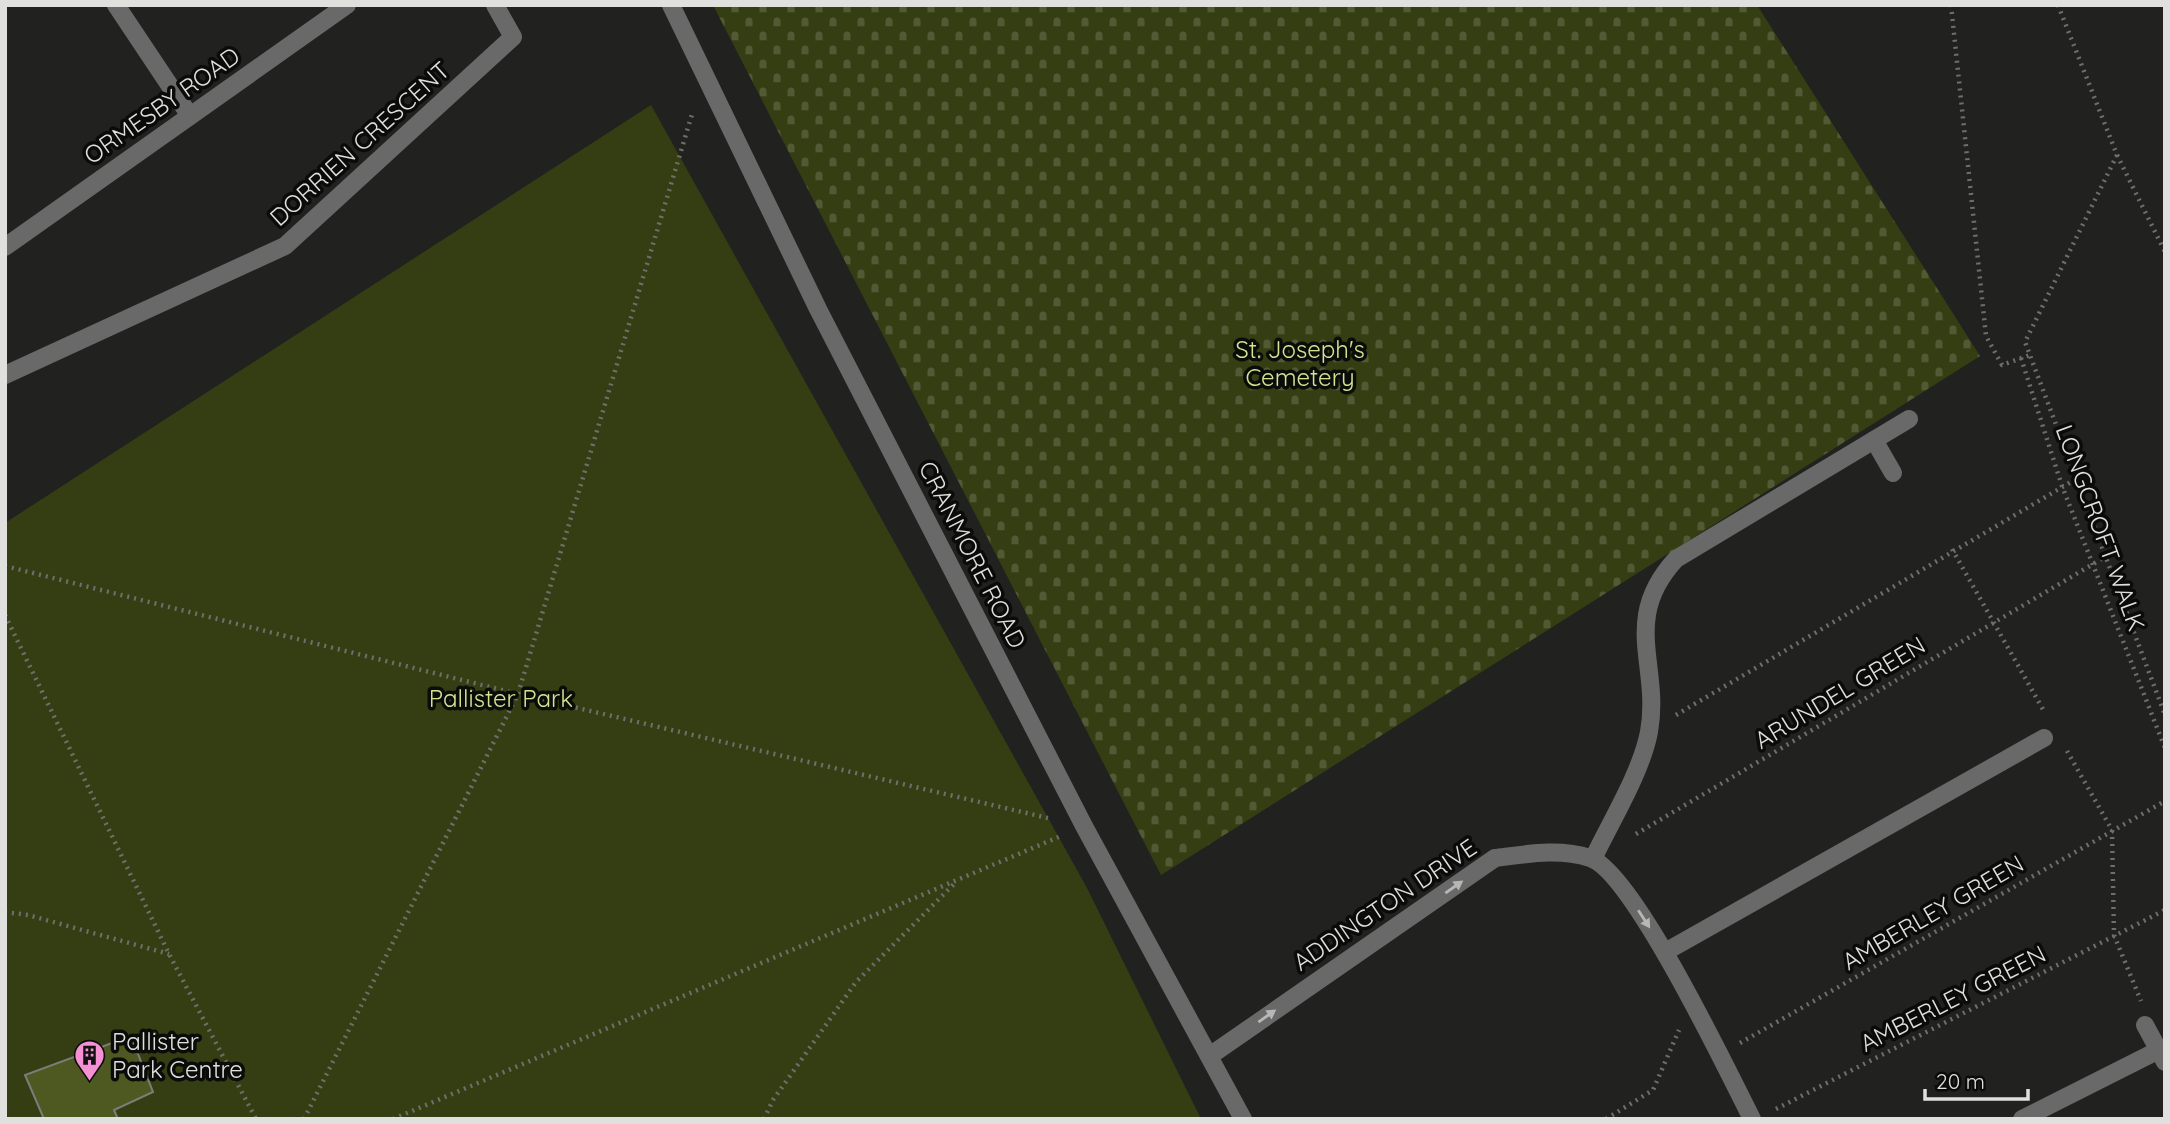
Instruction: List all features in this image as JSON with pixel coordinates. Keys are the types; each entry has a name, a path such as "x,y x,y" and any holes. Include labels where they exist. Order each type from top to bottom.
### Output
{"street":[{"path":"116,5 190,116"},
{"name":"ORMESBY ROAD","path":"5,247 346,5"},
{"name":"DORRIEN CRESCENT","path":"5,375 285,246 513,37 495,5"},
{"name":"CRANMORE ROAD","path":"671,5 818,309 1084,826 1211,1055 1243,1119"},
{"path":"1761,1116 1719,1055 1665,952 1628,894 1593,859 1639,760 1649,732 1651,701 1646,628 1649,601 1658,578 1676,559 1909,419"},
{"path":"1874,440 1893,473"},
{"path":"1665,952 2044,738"},
{"name":"ADDINGTON DRIVE","path":"1211,1055 1495,858 1545,851 1593,859"},
{"path":"2022,1119 2162,1056 2145,1024"}],"path":[{"path":"1951,5 1986,336 2002,365 2030,355"},
{"path":"2057,5 2117,155 2165,252"},
{"path":"304,1119 518,694 704,74"},
{"path":"2117,155 2025,342 2165,715"},
{"name":"LONGCROFT WALK","path":"2021,359 2062,486 2165,748"},
{"path":"1649,732 1952,549 2076,479"},
{"path":"1952,549 2046,715"},
{"name":"ARUNDEL GREEN","path":"1593,859 2105,557"},
{"path":"5,566 518,694 1084,826"},
{"path":"5,615 169,954 256,1119"},
{"path":"2066,750 2112,830 2114,935 2141,1000 2145,1024"},
{"name":"AMBERLEY GREEN","path":"1719,1055 2165,801"},
{"path":"393,1119 1084,826"},
{"path":"764,1119 773,1100 856,982 958,879"},
{"name":"AMBERLEY GREEN","path":"1761,1116 2165,910"},
{"path":"5,912 28,915 169,954"},
{"path":"1605,1119 1653,1090 1692,1004"}],"green space":[{"name":"St. Joseph's Cemetery","path":"713,5 1757,5 1980,356 1161,875"},
{"name":"Pallister Park","path":"651,105 1087,888 1201,1119 5,1119 5,523"}],"building":[{"name":"Pallister Park Centre","path":"131,1036 153,1092 114,1110 118,1119 44,1119 25,1075"}],"place":[{"name":"Pallister Park Centre","path":"89,1083"}]}
